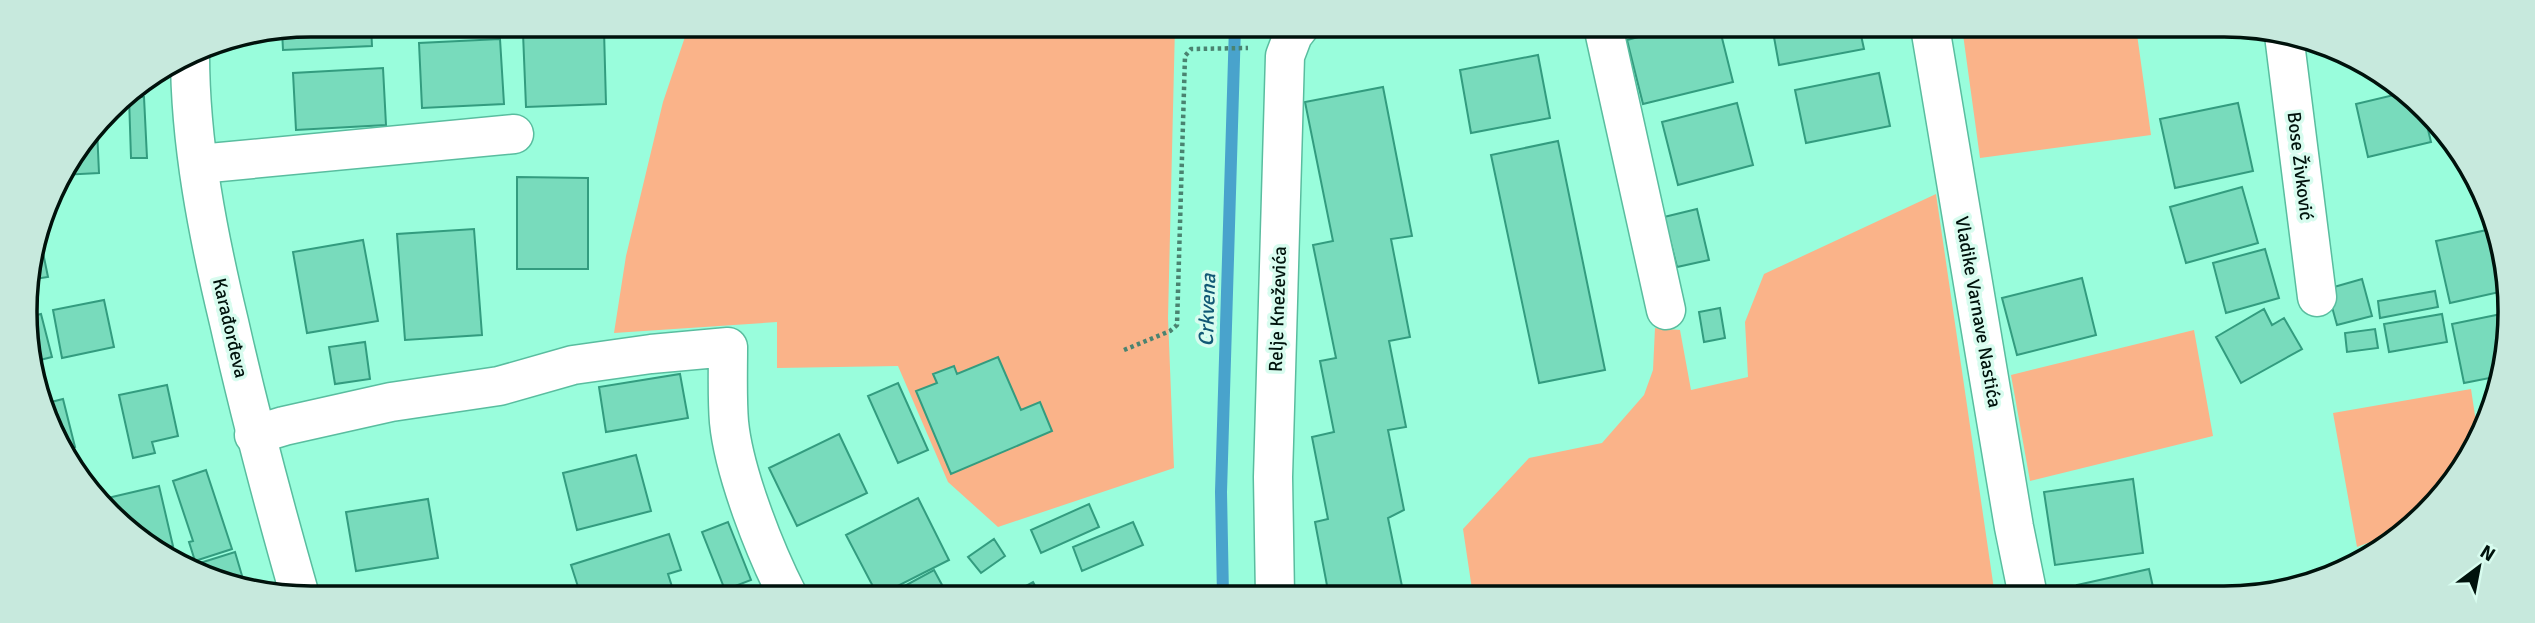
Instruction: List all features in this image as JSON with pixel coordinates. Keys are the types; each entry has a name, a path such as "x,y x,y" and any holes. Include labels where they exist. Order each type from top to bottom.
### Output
{"street":[{"name":"Relje Kneževića","path":"1275,586 1273,477 1284,56 1292,37"},
{"path":"1604,37 1666,310"},
{"name":"Vladike Varnave Nastića","path":"1932,37 2026,586"},
{"name":"Bose Živković","path":"2285,44 2317,297"},
{"name":"Karađorđeva","path":"191,65 199,164 212,250 254,435 297,586"},
{"path":"199,164 514,134"},
{"path":"254,435 391,402 499,386 573,365 727,347 729,424 737,461 748,499 784,586"}],"path":[{"path":"1124,350 1170,331 1177,325 1185,56 1191,49 1262,48"}],"shaded area":[{"path":"685,37 1175,37 1168,318 1174,468 998,527 948,482 898,366 777,368 777,322 614,333 626,256 663,102"},
{"path":"1963,37 2137,37 2151,135 1980,158"},
{"path":"1936,194 1994,586 1472,586 1463,529 1529,458 1602,443 1644,395 1653,370 1655,328 1680,330 1691,390 1748,377 1745,322 1764,274"},
{"path":"2194,330 2213,436 2030,481 2011,375"},
{"path":"2471,389 2476,420 2452,464 2418,506 2376,540 2357,547 2333,413"}],"building":[{"path":"372,37 372,46 283,50 282,38"},
{"path":"523,37 604,37 606,104 526,107"},
{"path":"1638,37 1722,37 1733,82 1643,104 1627,40"},
{"path":"1774,37 1861,37 1864,49 1779,65"},
{"path":"500,39 504,104 422,108 419,43"},
{"path":"1538,55 1550,118 1471,133 1460,70"},
{"path":"383,68 386,125 296,130 293,73"},
{"path":"1879,73 1890,126 1806,143 1795,90"},
{"path":"1383,87 1412,236 1391,239 1410,337 1389,341 1406,427 1388,430 1404,510 1388,518 1402,586 1327,586 1315,522 1328,519 1312,437 1334,432 1320,361 1336,358 1313,245 1333,241 1305,102"},
{"path":"2393,95 2427,127 2431,142 2368,157 2356,104"},
{"path":"144,97 147,158 131,158 129,106"},
{"path":"1737,103 1753,165 1678,185 1662,122"},
{"path":"2238,103 2253,171 2175,188 2160,119"},
{"path":"97,140 99,173 74,174"},
{"path":"1558,141 1605,370 1539,383 1491,155"},
{"path":"517,177 588,178 588,269 517,269"},
{"path":"2242,187 2258,243 2186,263 2170,207"},
{"path":"1697,209 1709,260 1677,267 1664,217"},
{"path":"474,229 482,335 405,340 397,234"},
{"path":"2486,230 2498,292 2450,303 2436,241"},
{"path":"363,240 378,321 307,333 293,252"},
{"path":"2265,249 2279,298 2226,313 2213,263"},
{"path":"43,253 48,277 39,278"},
{"path":"2082,278 2096,335 2017,355 2002,298"},
{"path":"2362,279 2372,316 2337,325 2327,289"},
{"path":"2435,291 2438,307 2380,318 2378,301"},
{"path":"104,300 114,347 62,358 53,310"},
{"path":"1720,308 1725,338 1704,342 1699,312"},
{"path":"2264,309 2272,325 2284,318 2302,349 2241,383 2216,337"},
{"path":"41,314 52,357 41,360 37,329 37,315"},
{"path":"2442,314 2447,342 2389,352 2384,324"},
{"path":"2498,315 2490,378 2464,383 2452,324"},
{"path":"2375,329 2378,348 2347,352 2345,333"},
{"path":"365,342 370,379 335,384 329,347"},
{"path":"998,357 1021,410 1040,402 1052,431 951,474 916,391 937,383 933,374 954,366 957,374"},
{"path":"680,374 688,418 606,432 599,387"},
{"path":"898,383 928,450 898,463 868,396"},
{"path":"167,385 178,436 152,442 155,453 133,458 119,395"},
{"path":"63,399 75,447 65,433 52,402"},
{"path":"839,434 867,493 797,526 769,468"},
{"path":"636,455 651,511 577,530 563,473"},
{"path":"206,470 232,549 195,560 189,542 193,541 173,481"},
{"path":"2133,479 2143,553 2055,565 2044,492"},
{"path":"159,486 173,546 144,529 109,498"},
{"path":"918,498 949,560 898,586 873,586 846,535"},
{"path":"428,499 438,558 356,571 346,512"},
{"path":"1089,504 1099,527 1041,553 1031,530"},
{"path":"728,522 751,580 735,586 723,586 702,532"},
{"path":"1133,522 1143,545 1082,571 1073,547"},
{"path":"669,534 681,570 668,574 672,586 578,586 571,565"},
{"path":"994,539 1005,556 981,573 968,557"},
{"path":"235,552 243,578 223,572 201,563"},
{"path":"2149,569 2153,586 2077,586"},
{"path":"934,570 943,586 904,586"}],"waterway":[{"name":"Crkvena","path":"1223,586 1221,492 1235,37"}]}
